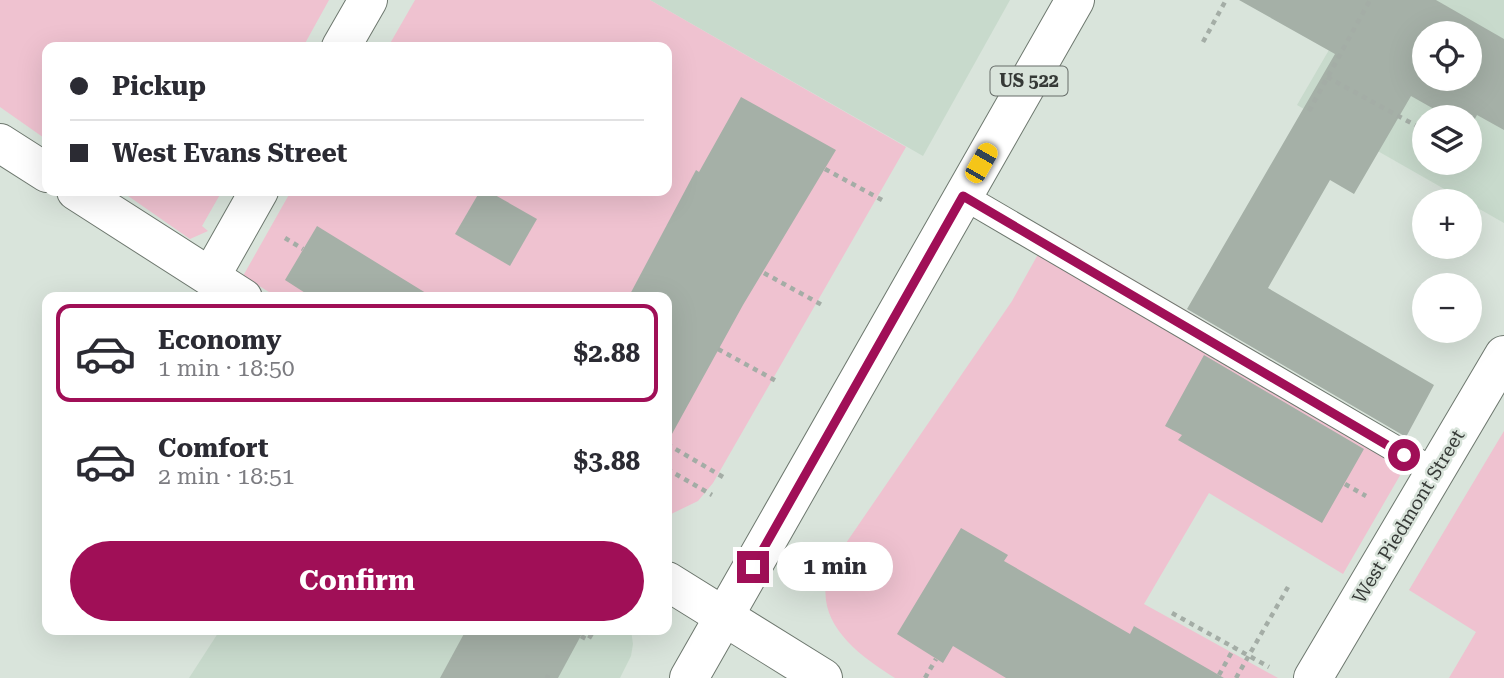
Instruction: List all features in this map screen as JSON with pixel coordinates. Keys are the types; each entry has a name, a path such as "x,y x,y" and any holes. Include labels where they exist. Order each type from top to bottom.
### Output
{"street":[{"path":"344,42 368,0"},
{"name":"US 522","path":"689,678 1076,0"},
{"path":"0,143 42,170"},
{"path":"84,196 234,292"},
{"path":"211,276 256,196"},
{"name":"West Piedmont Street","path":"1296,675 1435,472 1504,355"},
{"path":"672,584 823,678"}],"lane":[{"path":"963,196 1435,472"}],"path":[{"path":"1203,42 1226,0"},
{"path":"1309,111 1370,0"},
{"path":"1327,77 1412,123"},
{"path":"825,169 882,200"},
{"path":"764,273 822,305"},
{"path":"719,349 778,382"},
{"path":"672,447 723,477"},
{"path":"672,472 712,495"},
{"path":"1236,678 1288,587"},
{"path":"1172,613 1248,656 1296,675"},
{"path":"581,636 588,640 591,635"},
{"path":"1219,675 1234,648"},
{"path":"925,678 936,659"}],"shaded area":[{"path":"0,0 329,0 306,42 42,42 42,136 0,107"},
{"path":"415,0 650,0 906,147 713,483 698,501 672,514 672,292 269,292 243,276 288,196 672,196 672,42 391,42"},
{"path":"650,0 1010,0 923,156"},
{"path":"1358,0 1504,0 1504,223 1482,210 1482,189 1444,189 1420,175 1482,175 1482,105 1412,105 1412,171 1297,105"},
{"path":"128,196 219,196 202,226 208,231 190,239"},
{"path":"1051,231 1417,446 1343,574 1209,493 1144,604 1278,678 895,678 850,644 838,631 830,616 826,581 833,562 1012,301"},
{"path":"1504,431 1504,678 1449,678 1476,632 1409,590"},
{"path":"217,635 632,635 633,644 631,656 620,678 189,678"}],"building":[{"path":"1239,0 1436,0 1473,21 1412,21 1412,91 1482,91 1482,26 1504,39 1504,130 1482,118 1482,105 1427,105 1411,96 1354,194 1330,180 1268,288 1434,385 1406,437 1187,309 1335,54"},
{"path":"741,97 836,150 743,305 672,434 672,292 631,292 696,170 699,172"},
{"path":"477,196 497,196 537,219 510,266 455,234"},
{"path":"317,226 424,292 304,292 285,280"},
{"path":"1204,355 1364,449 1322,523 1178,440 1182,435 1165,426"},
{"path":"961,528 1008,555 1004,561 1130,634 1134,626 1224,678 1006,678 953,646 943,663 897,634"},
{"path":"463,635 581,635 558,678 440,678"}],"route":[{"path":"753,567 963,196 1404,455"}]}
